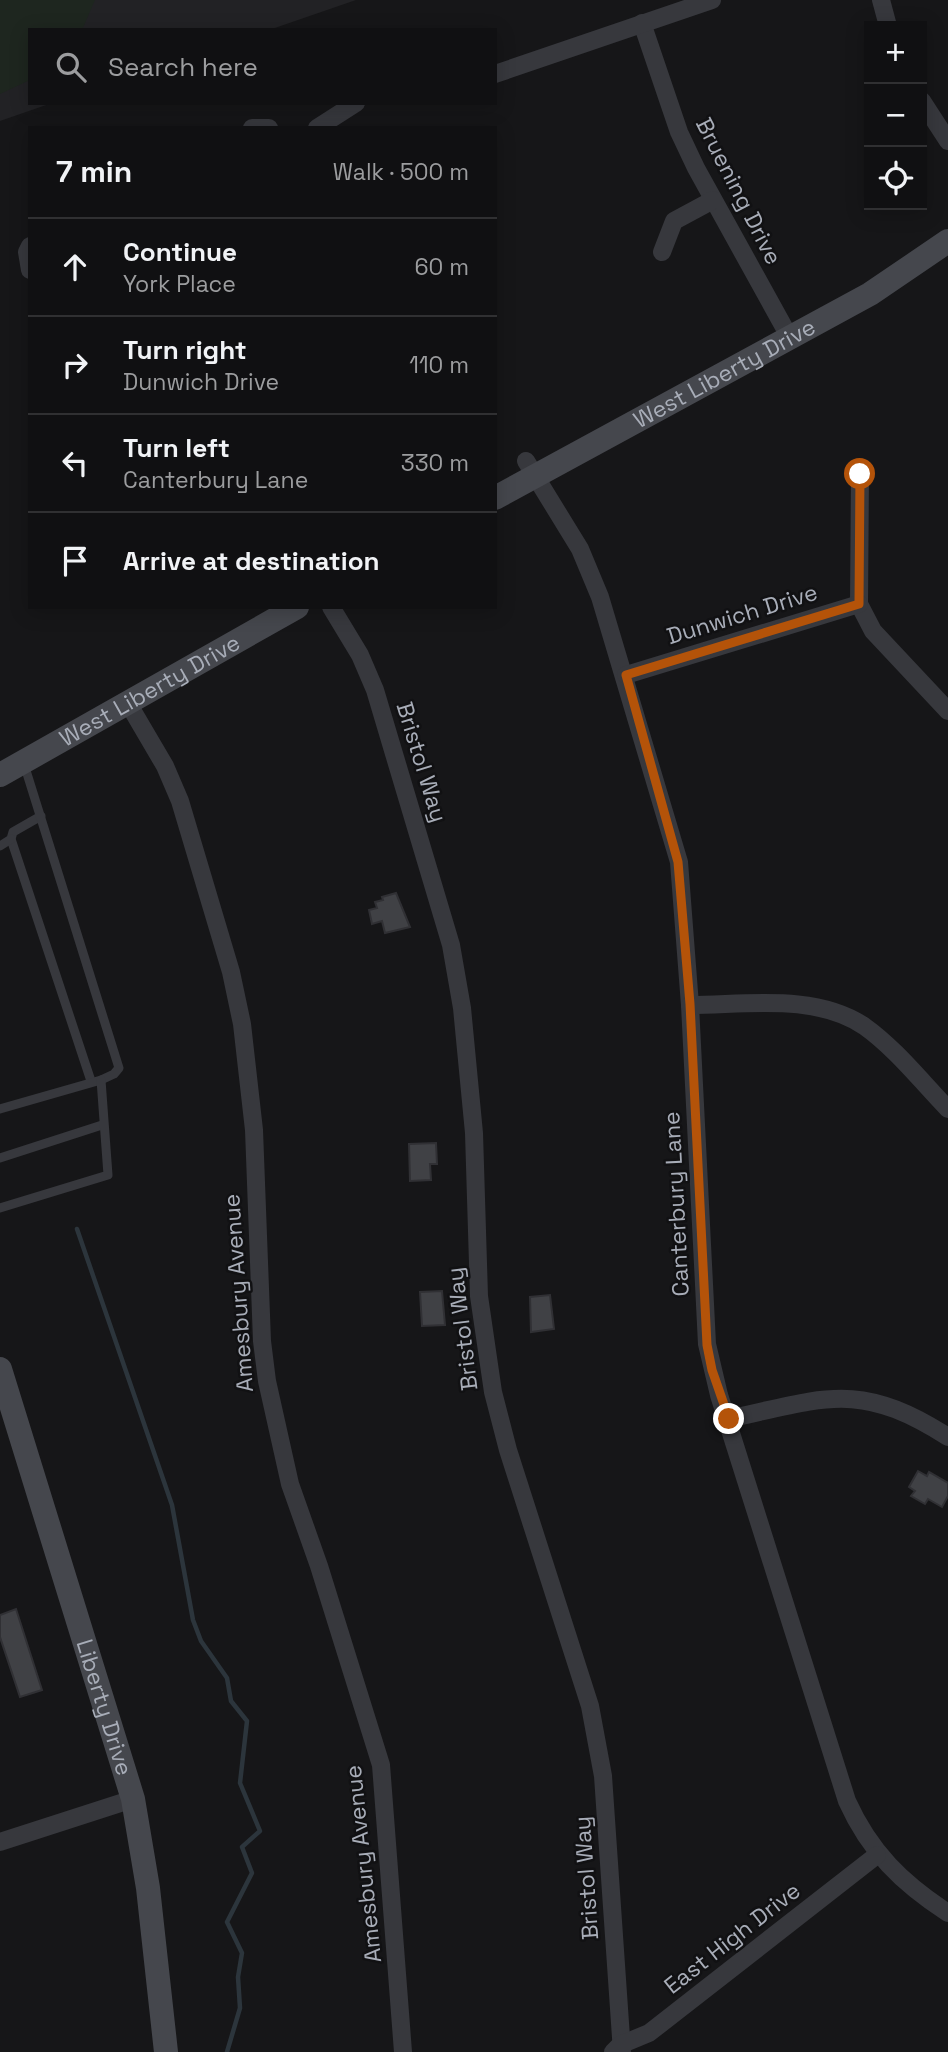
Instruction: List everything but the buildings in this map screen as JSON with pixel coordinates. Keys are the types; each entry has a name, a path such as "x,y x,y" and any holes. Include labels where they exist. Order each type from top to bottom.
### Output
{"main road":[{"name":"West Liberty Drive","path":"497,496 531,468 790,338 870,293 948,241"},
{"name":"West Liberty Drive","path":"0,775 293,609"},
{"name":"Liberty Drive","path":"0,1369 133,1798 148,1888 166,2052"}],"street":[{"path":"497,73 712,0"},
{"path":"881,0 887,21"},
{"name":"Bruening Drive","path":"642,23 679,132 713,200 790,338"},
{"path":"320,126 353,105"},
{"path":"927,109 948,141"},
{"path":"662,252 674,221 713,200"},
{"name":"Canterbury Lane","path":"531,468 580,549 600,597 626,675 678,862 690,1004 707,1345 715,1382 729,1419 847,1801 860,1829 877,1855 898,1878 948,1913"},
{"path":"860,474 859,604 873,631 948,711"},
{"name":"Dunwich Drive","path":"626,675 859,604"},
{"name":"Bristol Way","path":"332,609 360,655 375,690 450,945 470,1070 479,1296 484,1344 508,1450 590,1706 598,1741 606,1811 618,2050"},
{"name":"Amesbury Avenue","path":"128,703 165,766 180,801 231,972 242,1024 254,1130 262,1341 267,1381 290,1485 319,1566 381,1765 403,2052"},
{"path":"690,1004 797,1005 841,1014 880,1038 948,1109"},
{"path":"729,1419 816,1400 857,1398 898,1408 948,1437"},
{"path":"0,1842 133,1798"},
{"name":"East High Drive","path":"618,2050 649,2033 877,1855"}],"lane":[{"path":"0,1109 96,1081 114,1074 119,1068 24,762"},
{"path":"0,1208 108,1175 96,1081 11,839 13,832 22,825 41,816"},
{"path":"0,846 11,839"},
{"path":"0,1158 102,1125"}],"shaded area":[{"path":"0,0 356,0 275,28 28,28 28,105 46,105 0,121"},
{"path":"0,0 95,0 83,28 28,28 28,81 0,94"}],"waterway":[{"path":"77,1229 172,1505 193,1620 201,1641 227,1678 231,1701 247,1721 240,1783 260,1831 242,1847 252,1873 227,1922 242,1953 238,1977 240,2008 227,2052"}],"route":[{"path":"729,1419 719,1395 707,1345 686,936 678,862 626,675 859,604 860,474"}]}
